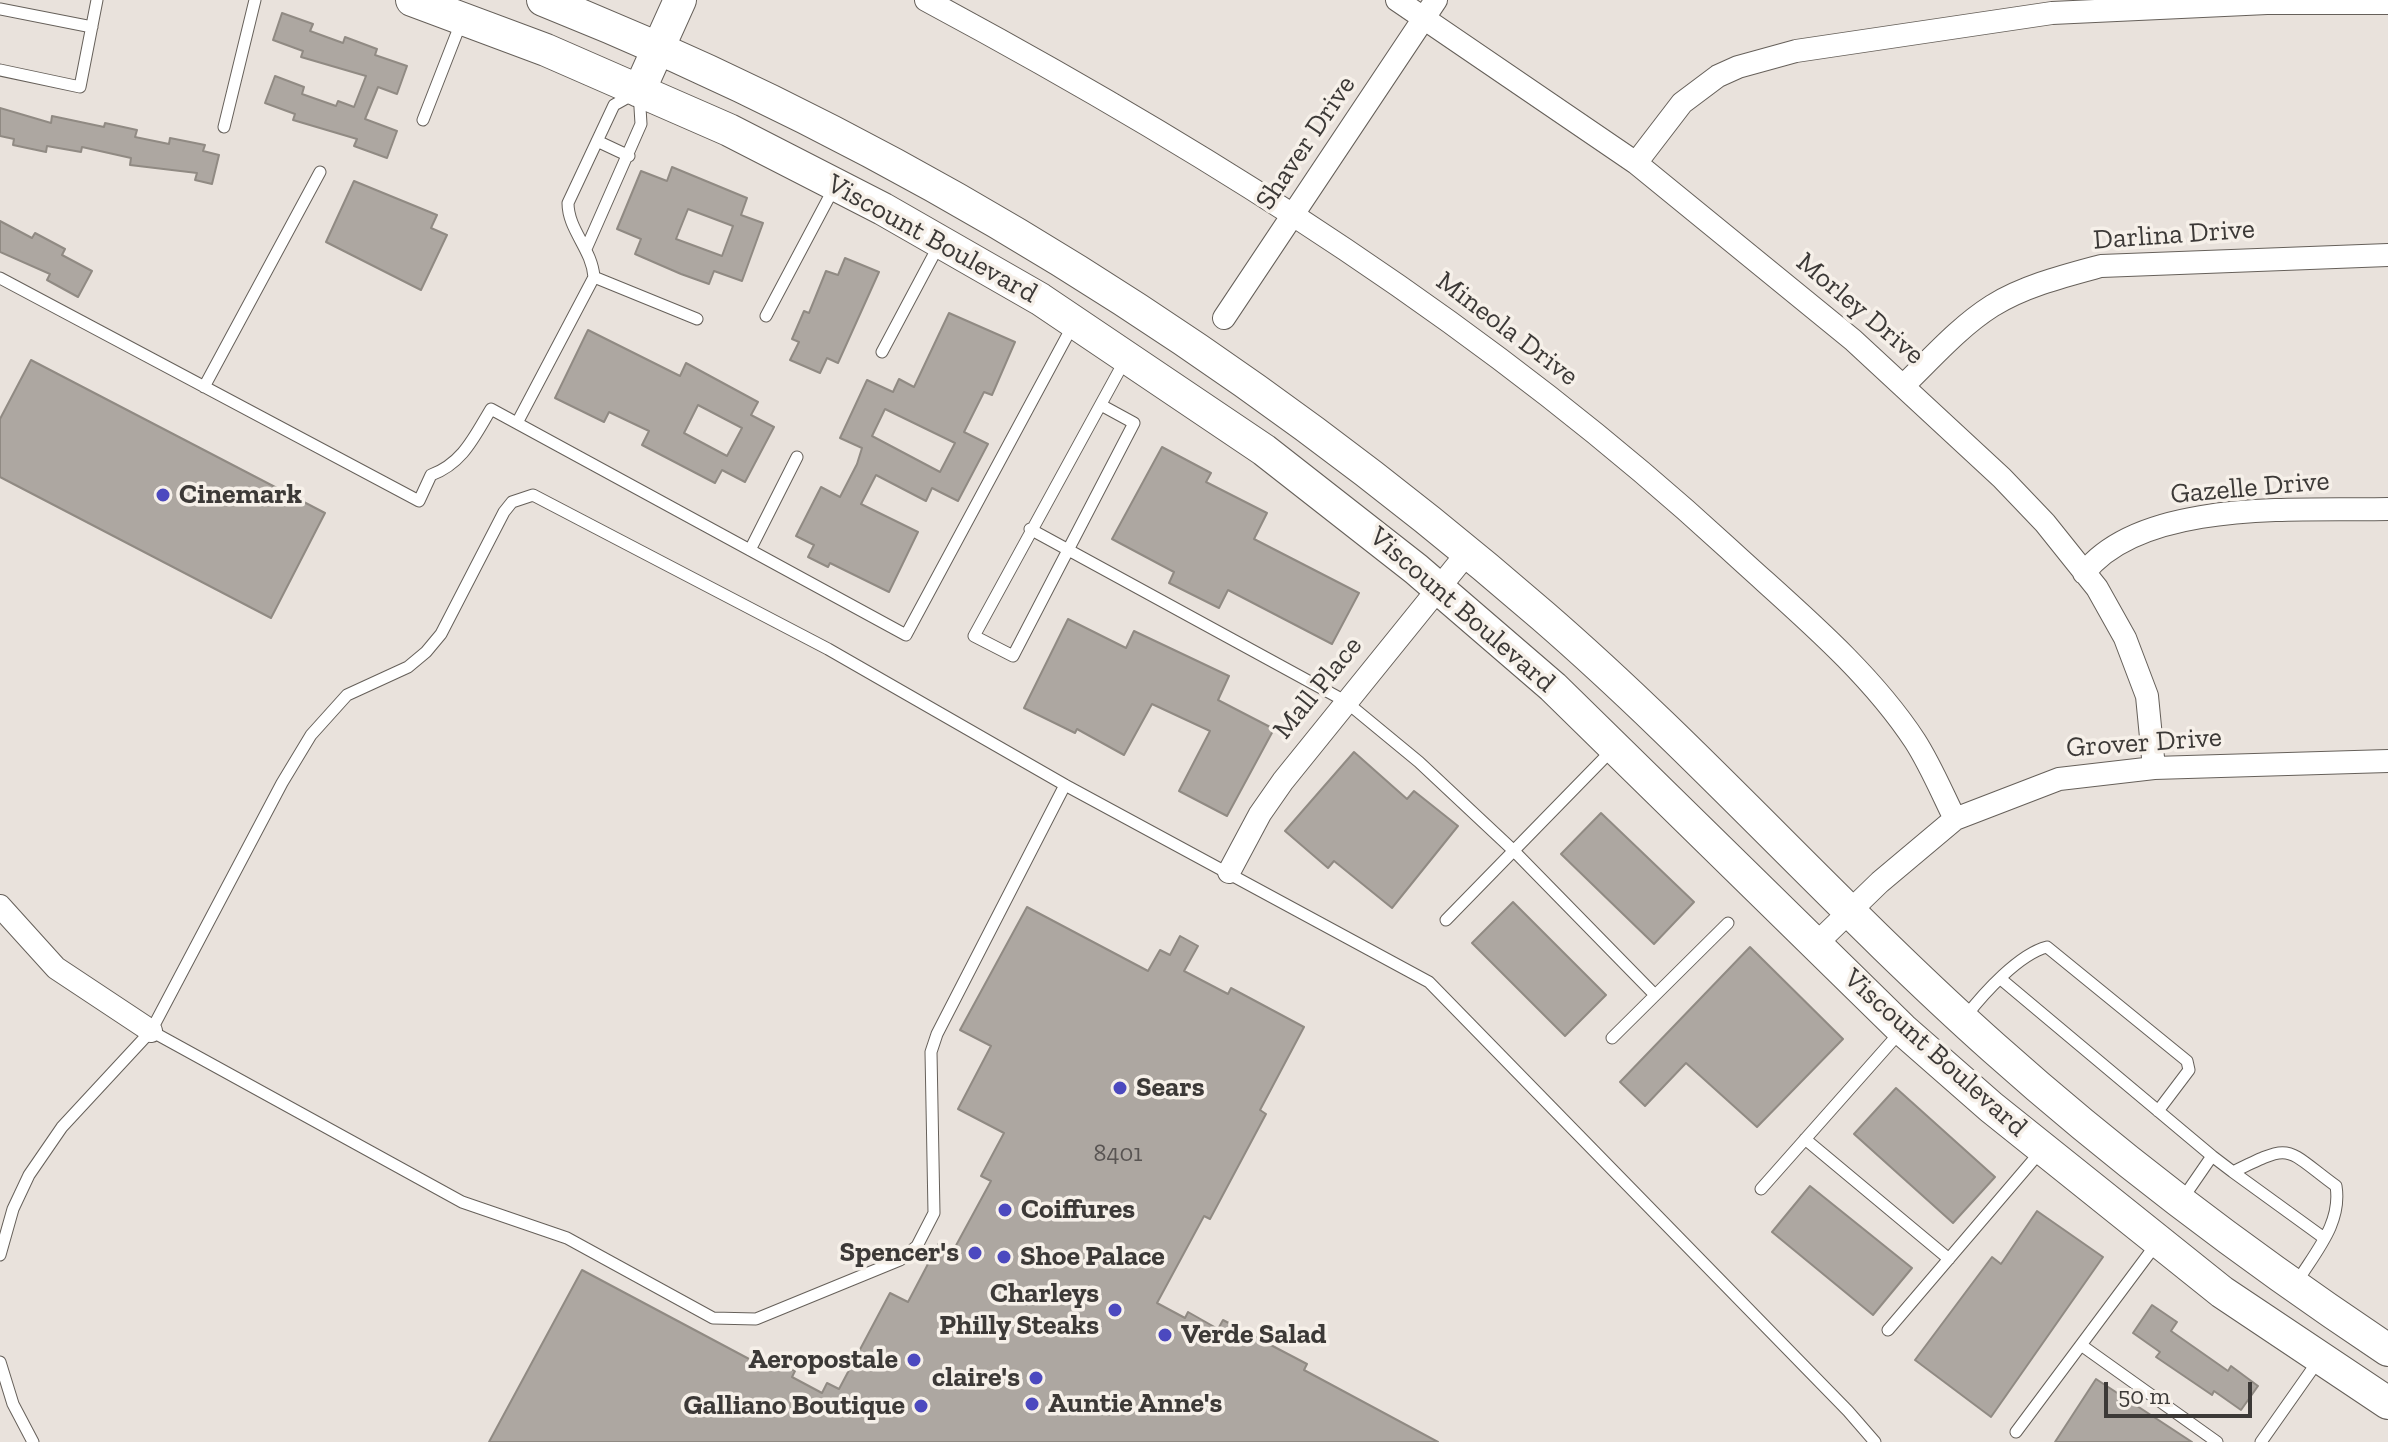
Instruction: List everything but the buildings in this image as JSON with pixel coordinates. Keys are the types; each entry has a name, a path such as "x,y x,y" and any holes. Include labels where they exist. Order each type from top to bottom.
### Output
{"main road":[{"name":"Viscount Boulevard","path":"412,0 729,130 835,185 941,242 1075,321 1264,450 1381,540 1616,746 1902,1029 2043,1149 2222,1292 2388,1403"},
{"name":"Viscount Boulevard","path":"543,0 659,48 899,166 1025,237 1153,317 1285,408 1468,552 1623,688 1849,913 1963,1020 2106,1144 2294,1287 2388,1350"},
{"path":"639,91 680,0"},
{"path":"1127,355 1153,317"}],"street":[{"name":"Mineola Drive","path":"926,0 1041,62 1295,214 1457,327 1653,479 1810,625 1885,702 1915,741 1955,819"},
{"name":"Morley Drive","path":"1397,0 1430,9 1636,163 1904,385 2045,523 2097,588 2139,669 2147,696 2154,768"},
{"path":"1636,163 1675,111 1718,76 1738,67 1796,51 2052,13 2267,3 2388,3"},
{"name":"Shaver Drive","path":"1224,318 1430,9"},
{"name":"Darlina Drive","path":"1904,385 1946,344 1992,306 2055,279 2101,266 2388,255"},
{"name":"Gazelle Drive","path":"2084,573 2119,546 2166,525 2261,512 2388,509"},
{"name":"Mall Place","path":"1229,872 1260,814 1345,701 1468,552"},
{"name":"Grover Drive","path":"1816,944 1880,882 1955,819 2059,779 2154,768 2388,761"},
{"path":"0,906 56,968 151,1031"}],"lane":[{"path":"0,70 80,87 97,0"},
{"path":"224,127 255,0"},
{"path":"0,9 92,27"},
{"path":"423,120 462,18"},
{"path":"517,423 594,277 586,249 568,218 568,203 614,105 639,91 641,124 586,249"},
{"path":"597,141 629,156"},
{"path":"204,387 320,172"},
{"path":"766,316 835,185"},
{"path":"882,352 941,242"},
{"path":"594,277 697,319"},
{"path":"0,278 419,501 431,475 448,469 462,457 491,409 906,635 1075,321"},
{"path":"1101,405 1134,423 1013,656 974,636 1127,355"},
{"path":"750,550 797,457"},
{"path":"0,1255 13,1209 29,1175 62,1127 151,1031 219,908 282,783 311,735 347,695 408,667 426,652 441,634 504,512 521,497 533,495 546,499 828,649 1065,785 1398,963 1449,999 1875,1442"},
{"path":"1030,529 1345,701 1419,762 1514,851 1655,995"},
{"path":"1446,920 1616,746"},
{"path":"151,1031 462,1202 567,1238 713,1318 756,1319 900,1260 917,1246 934,1213 931,1052 937,1034 1065,785"},
{"path":"1612,1038 1728,923"},
{"path":"1963,1020 1986,991 2033,951 2047,947 2187,1061 2189,1070 2158,1111"},
{"path":"2002,980 2212,1156 2324,1238"},
{"path":"1761,1189 1902,1029"},
{"path":"1805,1139 1949,1259"},
{"path":"1888,1330 2043,1149"},
{"path":"2233,1172 2276,1151 2289,1151 2336,1186 2339,1206 2324,1238 2294,1287"},
{"path":"2181,1202 2212,1156"},
{"path":"2016,1432 2157,1242"},
{"path":"2081,1345 2217,1442"},
{"path":"2261,1442 2321,1358"},
{"path":"1,1367 13,1404 33,1442"}],"place":[{"name":"Cinemark","path":"163,495"},
{"name":"Sears","path":"1120,1088"},
{"name":"Coiffures","path":"1005,1210"},
{"name":"Spencer's","path":"975,1253"},
{"name":"Shoe Palace","path":"1004,1257"},
{"name":"Charleys Philly Steaks","path":"1115,1310"},
{"name":"Verde Salad","path":"1165,1335"},
{"name":"Aeropostale","path":"914,1360"},
{"name":"claire's","path":"1036,1378"},
{"name":"Auntie Anne's","path":"1032,1404"},
{"name":"Galliano Boutique","path":"921,1406"}]}
